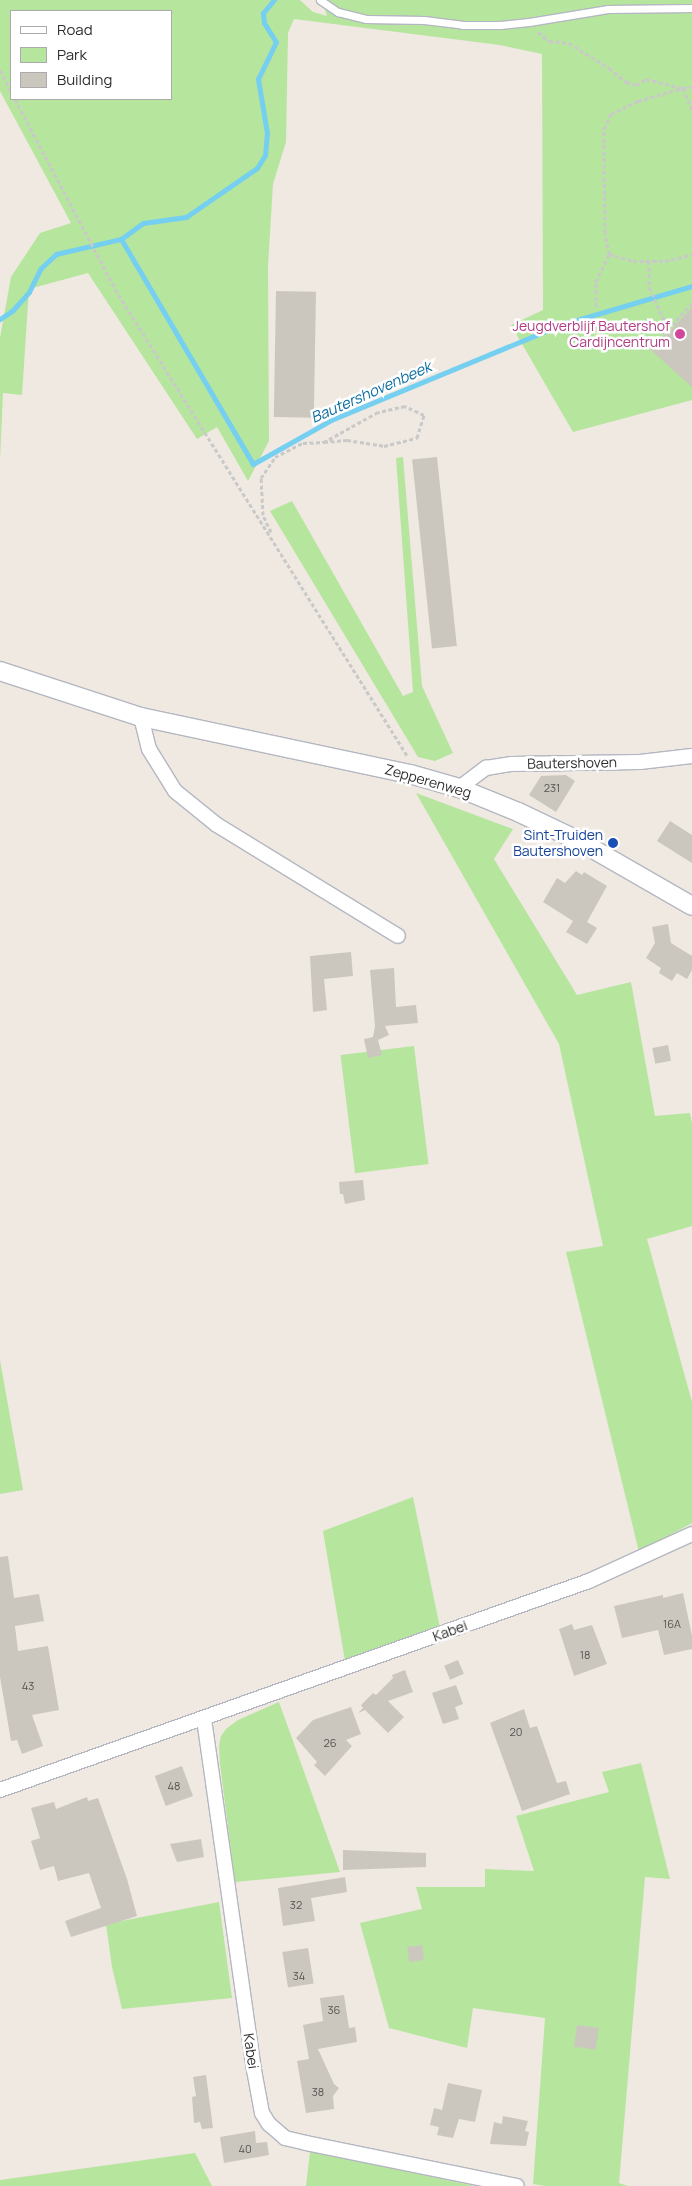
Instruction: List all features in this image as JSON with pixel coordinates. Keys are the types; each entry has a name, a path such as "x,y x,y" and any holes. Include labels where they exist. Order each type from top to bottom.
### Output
{"street":[{"name":"Zepperenweg","path":"0,671 141,718 420,777 459,788 518,812 579,841 692,906"},
{"path":"141,718 149,749 175,791 217,824 398,936"},
{"name":"Bautershoven","path":"459,788 486,768 512,764 640,762 692,756"},
{"name":"Kabei","path":"0,1790 589,1581 692,1534"},
{"name":"Kabei","path":"204,1719 254,2070 262,2113 269,2124 284,2138 299,2142 517,2186"}],"lane":[{"path":"320,0 338,12 366,19 424,20 462,25 500,26 608,9 692,8"}],"path":[{"path":"530,22 549,41 569,43 609,68 626,82 636,84 646,79 683,88"},
{"path":"0,70 10,89"},
{"path":"596,307 596,282 609,254 605,234 604,129 611,114 638,102 692,87"},
{"path":"683,88 692,110"},
{"path":"16,100 115,290 277,544 420,777"},
{"path":"609,254 633,261 665,261 692,255"},
{"path":"649,261 650,287 662,316 670,328"},
{"path":"650,349 692,303"},
{"path":"277,544 263,515 261,478 275,457 302,443 324,442 347,440 384,446 417,438 424,415 405,406 378,412 324,442"}],"green space":[{"path":"0,0 300,0 313,12 327,16 322,0 692,0 692,400 573,432 511,325 543,310 542,54 500,45 294,19 288,33 286,142 273,184 268,266 269,441 248,481 217,427 197,439 88,273 29,289 22,395 3,393 0,460 0,338 11,277 40,233 71,223 0,91"},
{"path":"403,457 422,686 453,753 435,761 418,757 270,511 292,501 403,696 413,692 396,458"},
{"path":"416,793 513,829 494,859 577,995 631,982 655,1116 690,1113 692,1123 692,1226 647,1239 692,1402 692,1523 639,1552 566,1252 603,1246 559,1044"},
{"path":"414,1046 429,1164 355,1173 341,1055"},
{"path":"0,1360 23,1490 0,1494"},
{"path":"413,1497 440,1628 345,1661 323,1531"},
{"path":"279,1702 340,1872 235,1882 220,1764 219,1746 221,1736 226,1729 238,1720"},
{"path":"641,1763 670,1879 645,1877 619,2183 628,2186 545,2186 533,2184 545,2018 473,2008 467,2048 389,2028 360,1923 422,1909 416,1887 485,1887 485,1869 534,1871 516,1816 609,1792 602,1772"},
{"path":"219,1902 232,1998 122,2009 112,1967 106,1924"},
{"path":"310,2151 475,2186 306,2186"},
{"path":"195,2153 212,2186 0,2186 0,2180"}],"building":[{"path":"276,291 316,292 314,418 274,417"},
{"name":"Jeugdverblijf Bautershof Cardijncentrum","path":"692,307 692,387 652,351"},
{"path":"437,457 457,646 432,649 412,460"},
{"path":"566,775 575,781 556,812 529,795 541,776"},
{"path":"670,821 692,835 692,863 657,841"},
{"path":"576,871 582,875 584,872 607,886 587,922 597,928 587,944 566,932 573,921 543,902 557,878 565,883"},
{"path":"668,924 671,943 692,956 692,970 687,979 677,973 672,981 659,973 661,968 646,958 655,943 652,927"},
{"path":"351,952 353,976 324,979 327,1010 313,1012 310,956"},
{"path":"394,968 396,1007 416,1005 418,1023 385,1026 389,1035 378,1040 382,1055 368,1058 364,1039 373,1037 375,1026 370,970"},
{"path":"668,1045 671,1061 655,1064 652,1048"},
{"path":"363,1180 365,1200 345,1204 343,1194 340,1194 339,1182"},
{"path":"8,1556 14,1598 39,1594 44,1621 15,1626 18,1651 48,1646 59,1710 32,1715 43,1746 22,1754 17,1740 11,1741 0,1677 0,1557"},
{"path":"683,1593 692,1636 692,1649 664,1655 658,1630 622,1638 614,1606 663,1595 663,1598"},
{"path":"572,1624 574,1630 592,1625 607,1664 574,1676 559,1629"},
{"path":"458,1660 464,1674 450,1680 444,1666"},
{"path":"405,1670 413,1692 388,1701 404,1717 388,1733 365,1710 358,1713 363,1708 361,1705 373,1693 376,1695 393,1678 392,1675"},
{"path":"456,1685 463,1704 455,1707 459,1719 443,1724 432,1693"},
{"path":"351,1707 361,1734 346,1740 352,1746 325,1776 314,1765 317,1762 296,1738 313,1720"},
{"path":"524,1709 530,1728 537,1726 557,1783 566,1781 570,1794 522,1811 490,1723"},
{"path":"182,1766 193,1796 166,1806 155,1776"},
{"path":"87,1797 88,1801 98,1798 127,1879 137,1916 71,1937 65,1921 101,1908 89,1873 58,1881 54,1866 40,1870 31,1841 40,1838 31,1808 54,1802 56,1809"},
{"path":"201,1839 204,1857 177,1862 170,1844"},
{"path":"343,1850 426,1853 426,1867 343,1870"},
{"path":"345,1877 347,1892 311,1898 315,1921 283,1926 278,1888"},
{"path":"422,1945 424,1960 409,1962 407,1947"},
{"path":"308,1948 314,1984 288,1988 282,1952"},
{"path":"344,1995 349,2028 355,2027 357,2042 318,2049 334,2084 339,2088 333,2096 334,2109 306,2113 297,2061 309,2059 303,2025 323,2021 320,1998"},
{"path":"577,2025 599,2028 596,2050 574,2047"},
{"path":"206,2075 213,2128 202,2129 200,2122 194,2123 192,2097 196,2096 193,2077"},
{"path":"448,2083 482,2090 475,2122 459,2119 453,2138 437,2135 439,2127 430,2125 434,2108 442,2110"},
{"path":"503,2116 528,2121 525,2131 529,2132 526,2146 490,2144 494,2122 502,2124"},
{"path":"255,2131 256,2143 267,2142 269,2155 224,2163 220,2137"}],"waterway":[{"path":"0,319 12,311 29,292 40,269 56,254 121,239 143,223 186,217 257,168 265,155 267,133 258,79 276,42 264,23 263,13 274,0"},
{"name":"Bautershovenbeek","path":"121,239 253,464 331,420 560,325 692,286"}],"place":[{"name":"Jeugdverblijf Bautershof Cardijncentrum","path":"680,334"},
{"name":"Sint-Truiden Bautershoven","path":"613,843"}]}
